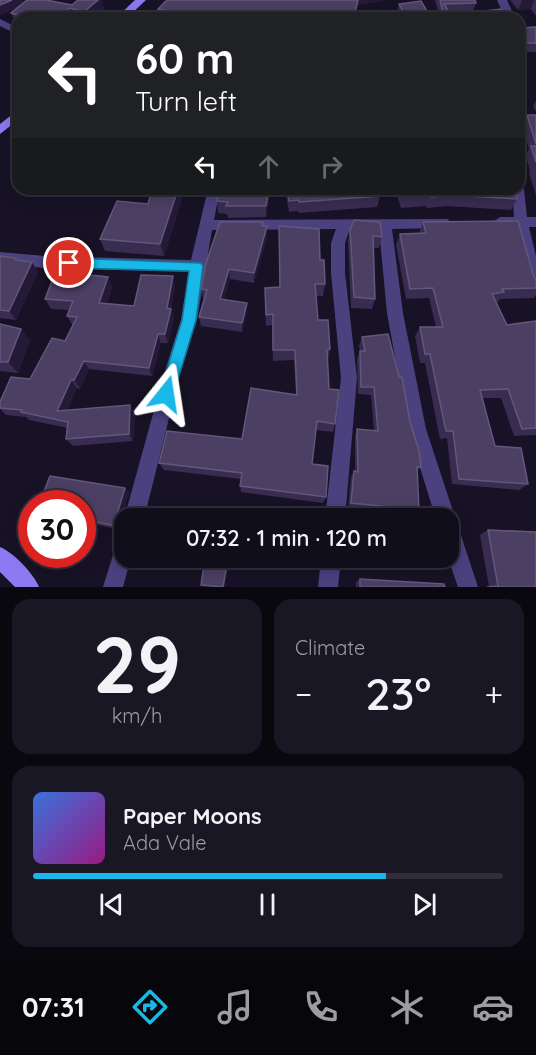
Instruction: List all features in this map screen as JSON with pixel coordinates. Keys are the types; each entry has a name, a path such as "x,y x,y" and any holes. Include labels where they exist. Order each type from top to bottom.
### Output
{"main road":[{"path":"128,12 141,0"},
{"path":"0,130 12,119"},
{"path":"0,557 29,587"}],"street":[{"path":"137,508 172,374 189,320 196,266 213,195"},
{"path":"519,195 521,222 536,286"},
{"path":"487,222 536,222"},
{"path":"385,223 395,313 417,429 442,508"},
{"path":"207,225 453,223"},
{"path":"336,508 349,378 338,263 338,243 345,224"},
{"path":"0,258 45,262 196,266"},
{"path":"459,560 468,587"},
{"path":"113,587 118,568"},
{"path":"328,587 330,568"}],"building":[{"path":"0,0 12,0 0,5"},
{"path":"27,0 46,0 72,5 78,0 98,0 84,12 70,8 64,12 12,12"},
{"path":"167,0 358,0 355,12 174,12 158,9"},
{"path":"440,0 475,0 476,3 444,4 449,12 443,12"},
{"path":"421,1 427,12 404,12 399,4"},
{"path":"501,9 503,12 485,12"},
{"path":"536,27 536,43 525,43 525,28"},
{"path":"527,115 536,115 536,144"},
{"path":"531,146 536,146 536,162"},
{"path":"150,195 176,195 160,244 100,239 117,201 148,204"},
{"path":"218,195 268,195 266,206 226,206 228,202 217,201"},
{"path":"288,195 380,196 299,202 299,200 289,201"},
{"path":"451,195 516,195 517,199"},
{"path":"354,220 380,222 382,237 373,236 375,299 354,297 350,230"},
{"path":"518,221 536,279 536,288 502,289 504,292 492,294 507,325 536,321 536,428 522,429 508,389 480,390 495,446 521,448 528,484 459,479 453,431 446,431 430,354 425,354 420,327 443,327 433,288 410,289 400,234 426,233 423,222"},
{"path":"220,222 263,222 262,226 267,226 254,273 229,269 220,299 247,303 242,323 199,317 207,290 201,289 206,263"},
{"path":"279,226 319,229 320,260 324,260 325,284 315,284 318,320 328,320 329,389 339,390 335,424 317,421 312,464 328,466 326,497 240,486 242,473 159,463 167,431 242,439 251,388 297,395 295,350 273,350 273,314 266,315 265,288 280,287"},
{"path":"0,256 32,262 9,311 0,310"},
{"path":"59,263 83,264 80,274 108,277 99,303 134,306 141,275 173,276 167,308 171,309 165,334 158,334 149,368 84,361 74,380 71,380 57,411 130,405 129,434 66,439 68,422 21,412 22,410 0,408 0,402 11,377 30,379 52,338 65,341 77,317 67,316 73,301 45,299"},
{"path":"0,324 21,329 8,362 0,362"},
{"path":"388,334 399,377 402,377 410,422 419,451 421,467 417,467 419,508 351,503 354,471 358,472 357,429 378,431 374,387 361,387 360,351 365,351 362,337"},
{"path":"50,476 125,488 119,508 114,508 114,526 96,522 96,490 44,490"},
{"path":"488,530 536,532 536,587 487,587 498,586"},
{"path":"204,568 226,568 223,587 201,585"},
{"path":"360,579 444,584 445,587 360,587"}],"route":[{"path":"69,263 196,266 189,320 166,394"}]}
